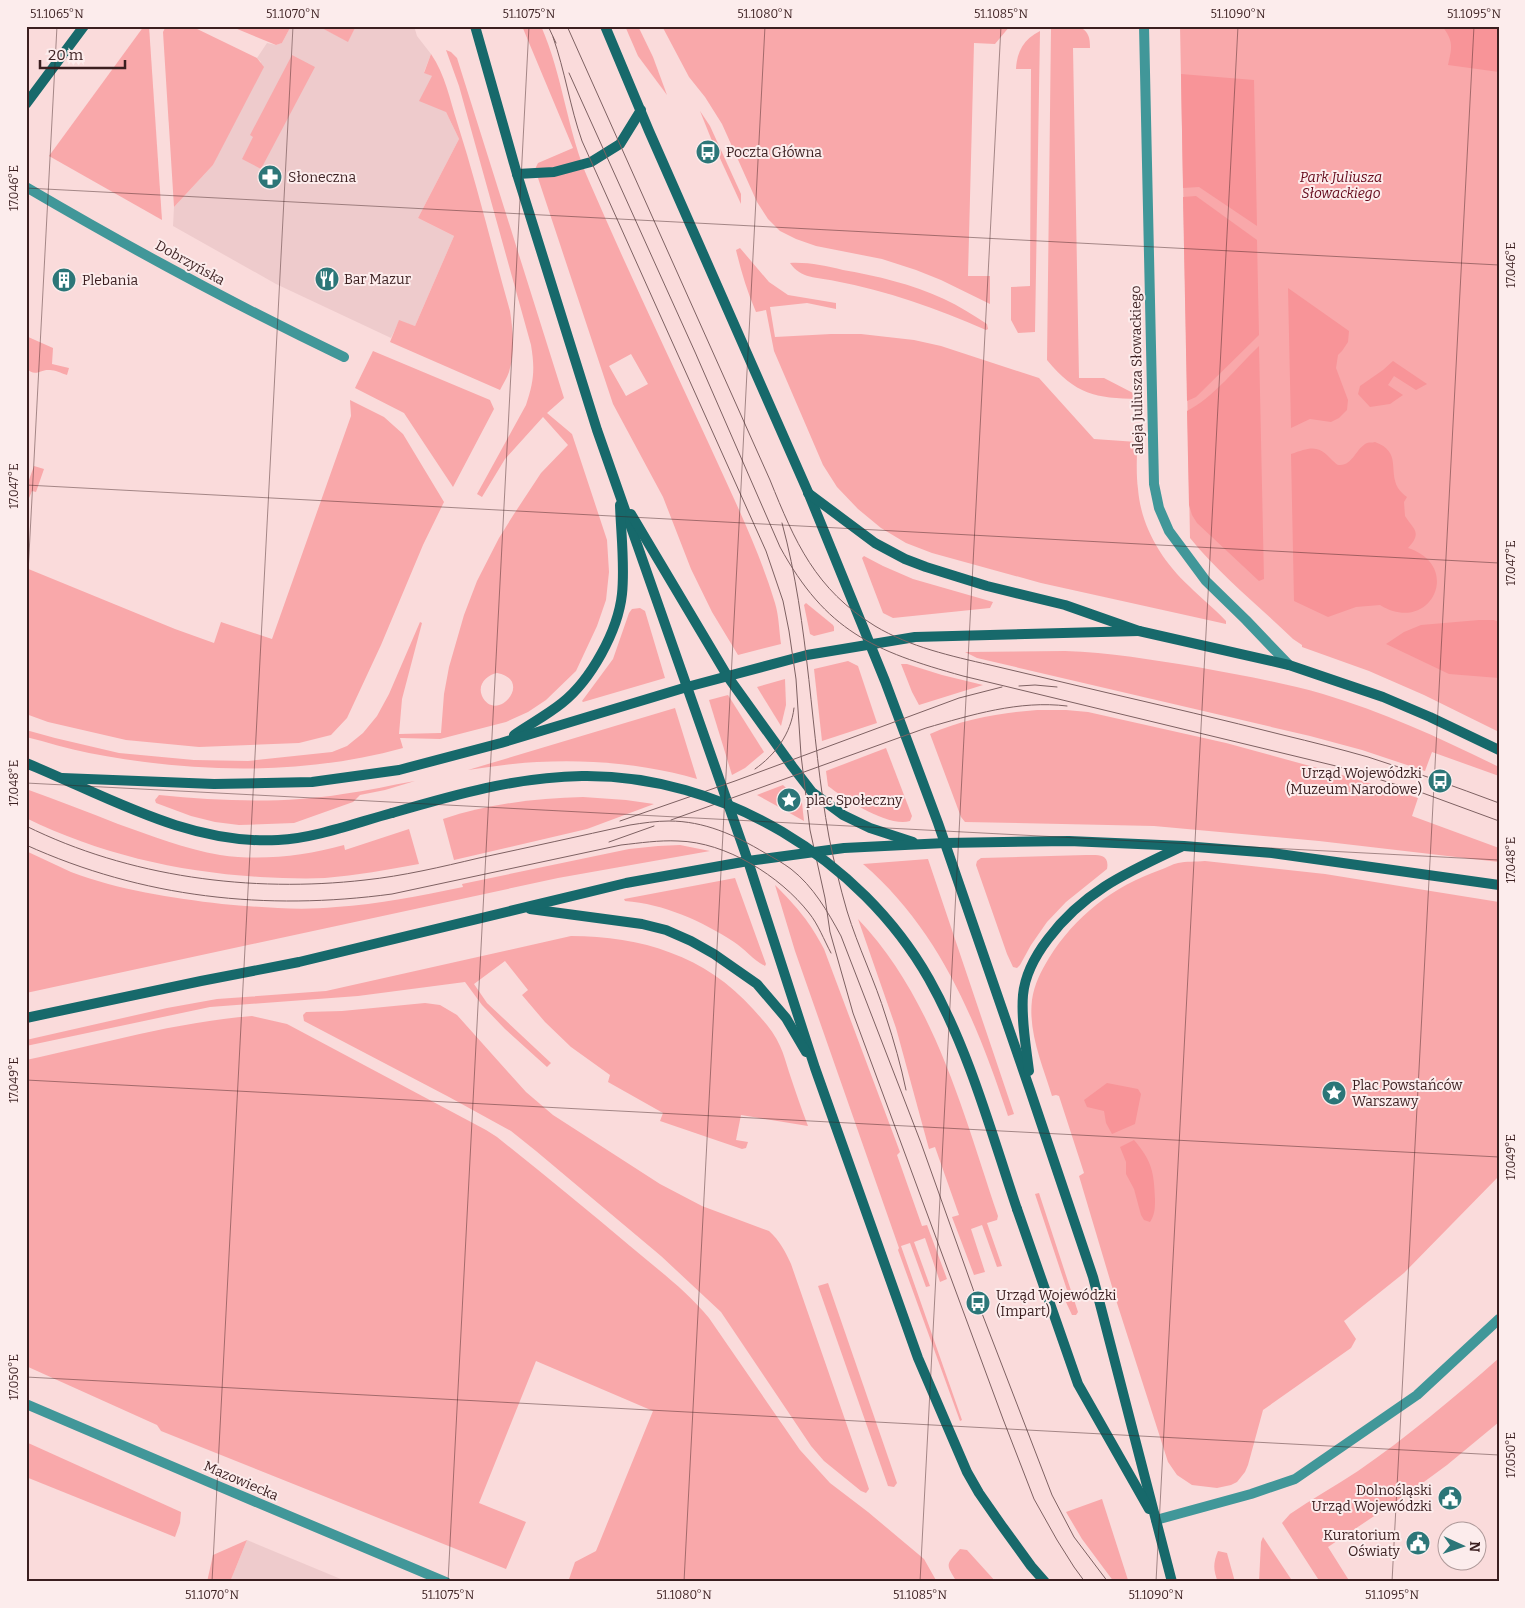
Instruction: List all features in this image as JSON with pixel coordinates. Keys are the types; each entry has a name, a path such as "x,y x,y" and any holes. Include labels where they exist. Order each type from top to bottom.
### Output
{"main road":[{"path":"26,104 84,26"},
{"path":"475,26 517,174 597,430 748,861 815,1068 918,1358 967,1472 979,1493 1031,1566 1045,1582"},
{"path":"605,26 808,492 870,644 946,843 1093,1277 1172,1582"},
{"path":"517,174 554,172 592,162 620,144 641,110"},
{"path":"808,492 875,543 905,560 987,586 1065,605 1139,631 1289,665 1383,698 1430,717 1499,750"},
{"path":"619,494 728,676 812,792 843,815 870,828 921,844"},
{"path":"505,741 563,702 589,674 604,649 622,594 619,494"},
{"path":"62,778 214,784 312,782 399,770 687,687 807,655 915,637 1139,631"},
{"path":"26,763 150,817 178,827 227,838 263,841 292,839 319,833 459,793 542,778 583,776 648,782 680,789 723,803 801,844 825,860 883,915 912,953 951,1023 1078,1384 1156,1520"},
{"path":"26,1018 299,962 626,883 748,861 844,848 946,843 1069,841 1184,846 1272,853 1499,885"},
{"path":"1030,1090 1023,996 1025,982 1032,964 1043,946 1060,923 1076,907 1099,889 1123,874 1184,846"},
{"path":"524,908 642,924 666,930 691,941 714,954 757,984 786,1018 815,1068"}],"street":[{"name":"aleja Juliusza Słowackiego","path":"1144,26 1154,484 1159,508 1169,531 1206,581 1289,665"},
{"name":"Dobrzyńska","path":"26,187 230,301 344,357"},
{"path":"1156,1520 1251,1494 1295,1479 1417,1395 1499,1319"},
{"name":"Mazowiecka","path":"26,1404 446,1582"}],"shaded area":[{"path":"291,26 318,26 348,41 356,26 414,26 417,36 431,54 424,72 432,76 459,139 418,218 454,236 415,326 399,321 391,338 276,284 173,226 174,207 213,165 261,62 257,58 267,43 276,45 282,43"},
{"path":"1442,26 1499,26 1499,72 1448,65 1451,45 1449,36"},
{"path":"1181,74 1254,80 1257,226 1199,187 1183,188"},
{"path":"1196,196 1257,240 1259,335 1196,397 1187,401 1183,197"},
{"path":"1288,288 1349,331 1348,342 1338,355 1336,368 1348,400 1347,410 1339,418 1331,422 1310,419 1291,428"},
{"path":"1259,346 1264,579 1259,581 1197,523 1192,515 1189,505 1187,411 1216,390"},
{"path":"1393,361 1427,384 1416,390 1394,376 1388,385 1403,395 1390,404 1370,407 1358,394 1360,386"},
{"path":"1375,442 1383,446 1392,456 1395,481 1399,489 1407,497 1404,502 1405,516 1416,534 1413,543 1408,548 1425,557 1434,569 1437,582 1434,595 1426,605 1413,612 1398,612 1380,605 1356,607 1328,617 1294,601 1291,454 1309,449 1318,449 1340,465 1348,462 1363,445"},
{"path":"1479,620 1499,622 1499,678 1449,674 1386,644 1404,632 1421,625"},
{"path":"1107,1083 1138,1089 1141,1094 1135,1124 1112,1134 1106,1123 1104,1111 1087,1107 1084,1100"},
{"path":"1134,1140 1145,1154 1153,1174 1155,1205 1154,1214 1150,1222 1144,1220 1141,1215 1134,1189 1126,1174 1126,1162 1120,1147"},
{"path":"247,1540 348,1582 230,1582"}],"green space":[{"path":"144,26 149,26 162,220 49,156"},
{"path":"166,26 191,26 257,58 264,67 213,165 174,207 163,32"},
{"path":"230,26 291,26 282,43 276,45"},
{"path":"318,26 356,26 348,42"},
{"path":"522,26 541,26 555,64 575,143 589,181 753,541 775,603 781,644 738,655 712,612 691,569 663,497 613,404 535,169 538,163 573,148","holes":["631,354 648,384 626,396 609,366"]},
{"path":"625,26 638,26 653,57 667,95 638,56"},
{"path":"662,26 1010,26 995,44 974,43 968,276 990,276 990,304 916,270 882,259 816,246 780,231 768,219 757,202 722,124 705,97 689,77"},
{"name":"Park Juliusza Słowackiego","path":"1180,26 1499,26 1499,732 1424,695 1369,671 1302,647 1227,578 1190,538"},
{"path":"1080,27 1088,36 1090,48 1073,48 1079,378 1104,378 1133,393 1138,399 1110,397 1087,392 1067,381 1047,360 1051,29"},
{"path":"1040,31 1035,332 1018,333 1011,320 1011,287 1030,286 1031,69 1016,69 1022,46 1034,34"},
{"path":"446,50 457,58 564,398 547,413 572,434 607,540 609,572 606,600 597,626 576,671 546,700 528,712 506,722 440,739 400,738 403,748 365,757 326,763 246,768 167,765 73,750 26,737 26,730 119,753 194,760 248,761 332,752 347,746 363,733 377,716 389,694 420,622 422,623 402,699 399,734 441,733 444,694 449,667 464,615 477,581 499,538 541,473 568,445 543,417 505,459 482,497 477,494 526,405 531,389 533,361 531,345 459,86","holes":["497,673 508,677 513,684 513,691 509,698 496,706 488,704 481,692 484,681"]},
{"path":"431,54 444,79 510,311 513,333 512,357 509,372 500,390 390,342 399,320 415,326 454,236 418,218 459,139 446,112 419,101 432,76 424,73"},
{"path":"292,55 315,67 261,169 242,159 253,137 250,135"},
{"path":"700,111 710,126 741,194 741,204 712,141"},
{"path":"740,248 769,282 788,295 836,303 836,309 807,303 770,307 775,337 861,334 914,340 941,346 1039,378 1094,439 1137,442 1138,489 1143,517 1148,530 1170,566 1226,621 1226,624 1041,583 932,553 906,543 881,528 858,509 837,487 823,465 774,351 766,310 756,312 736,250"},
{"path":"790,263 830,267 920,289 961,308 987,324 988,329 986,330 949,314 892,295 804,275"},
{"path":"26,336 53,348 52,364 69,368 67,375 52,370 35,373 29,371 26,368"},
{"path":"373,351 490,400 494,409 453,487 404,413 355,388"},
{"path":"350,400 384,417 403,434 444,502 423,545 381,645 347,718 331,735 299,743 199,747 126,740 48,722 26,714 26,568 214,643 221,622 272,639 351,416"},
{"path":"34,466 44,469 36,492 32,491 26,505 26,488"},
{"path":"864,556 913,579 993,602 990,608 893,618 883,613 862,558"},
{"path":"806,603 833,625 834,631 814,636 810,634 804,605"},
{"path":"640,608 645,611 665,678 583,702 613,659 629,613 632,609"},
{"path":"1065,651 1148,659 1197,667 1276,682 1323,694 1390,718 1456,746 1499,767 1499,776 1432,752 1425,771 1362,750 1310,736 977,658 965,652"},
{"path":"848,661 858,666 877,723 822,741 814,669"},
{"path":"901,664 907,664 983,685 919,705"},
{"path":"785,679 786,705 781,726 757,687"},
{"path":"728,695 764,752 745,768 732,775 709,700"},
{"path":"675,708 697,779 638,766 577,761 511,764 468,770"},
{"path":"1037,710 1088,712 1226,743 1418,798 1412,816 1499,848 1499,862 1319,841 1154,826 965,822 961,817 930,734 956,724 982,718"},
{"path":"886,748 912,816 910,821 901,822 879,816 856,805 828,786 826,771"},
{"path":"415,781 360,795 353,802 294,823 239,825 215,822 191,816 156,803 155,800 159,795 228,800 297,799 352,793"},
{"path":"783,785 802,803 804,821 757,795"},
{"path":"26,789 169,842 235,857 282,856 314,852 344,845 345,850 409,829 419,864 325,878 230,875 170,866 82,842 26,818"},
{"path":"583,797 654,804 587,829 454,860 443,819 477,809 512,803"},
{"path":"680,845 710,851 558,878 26,993 26,851 71,872 107,884 145,892 222,904 308,909 352,906 399,899 463,887 462,884 629,849"},
{"path":"1098,855 1105,858 1107,860 1107,869 1066,902 1047,922 1020,965 1017,968 1013,967 976,865 977,861 981,858"},
{"path":"928,859 1014,1114 1008,1116 969,1013 935,948 914,918 890,890 863,864"},
{"path":"1205,861 1325,874 1499,902 1499,1176 1404,1273 1344,1321 1356,1339 1351,1348 1263,1410 1245,1472 1237,1482 1217,1488 1192,1485 1177,1475 1168,1462 1116,1300 1079,1176 1084,1173 1059,1096 1052,1096 1041,1061 1034,1037 1031,1012 1034,989 1043,968 1059,943 1083,916 1112,894 1143,877 1176,864"},
{"path":"735,878 766,964 765,966 734,942 709,927 668,910 625,901 624,899"},
{"path":"775,885 802,915 824,949 900,1152 897,1155 922,1226 927,1225 947,1279 940,1282 925,1238 914,1242 930,1286 926,1287 910,1243 901,1246 962,1420 960,1421 898,1250 899,1248 795,951"},
{"path":"858,919 885,951 907,985 927,1021 944,1059 998,1216 997,1220 987,1223 1002,1266 997,1267 982,1225 971,1229 985,1272 974,1275 952,1217 959,1215 935,1147 929,1149 896,1028"},
{"path":"571,936 622,940 647,945 671,953 715,975 735,991 761,1017 778,1041 808,1126 741,1115 736,1140 748,1142 746,1148 742,1149 660,1121 663,1113 608,1082 610,1075 571,1047 545,1022 522,995 528,990 505,961 474,984 487,1003 551,1063 547,1067 505,1029 482,1005 465,982 358,996 210,1007 26,1046 26,1040 167,1008 217,999 326,991"},
{"path":"425,1003 440,1005 457,1015 526,1092 553,1115 660,1184 702,1206 769,1231 773,1235 782,1246 791,1264 869,1489 866,1493 824,1461 811,1446 721,1312 661,1256 511,1131 304,1021 303,1015 306,1012 342,1011"},
{"path":"252,1016 287,1024 486,1130 671,1280 709,1318 800,1450 830,1483 924,1559 937,1582 568,1582 575,1562 596,1551 653,1411 536,1361 479,1503 526,1522 506,1569 161,1431 157,1425 26,1366 26,1060 167,1028"},
{"path":"1039,1193 1078,1312 1076,1315 1072,1315 1065,1300 1070,1299 1035,1194"},
{"path":"828,1283 897,1483 894,1487 888,1486 818,1286"},
{"path":"1499,1358 1499,1422 1413,1490 1328,1547 1350,1582 1320,1582 1282,1523 1290,1514 1358,1471 1394,1445"},
{"path":"26,1442 181,1512 180,1523 175,1537 26,1477"},
{"path":"1102,1499 1129,1582 1114,1582 1082,1539 1066,1512"},
{"path":"1263,1537 1293,1582 1259,1582 1261,1542"},
{"path":"247,1540 230,1582 207,1582 213,1555"},
{"path":"960,1549 967,1550 996,1582 957,1582 950,1571 949,1564"},
{"path":"1218,1551 1227,1553 1235,1582 1218,1582 1214,1566"}],"tram line":[{"path":"548,26 556,43"},
{"path":"567,26 798,544 822,580 854,612 875,626 902,640 931,650 1347,751 1499,803"},
{"path":"553,37 582,141 766,551 783,601 796,679 801,755 810,830 825,898 830,932 853,1013 1034,1499 1057,1540 1085,1582"},
{"path":"569,73 695,352 780,547 797,576 815,599 834,618 855,634 878,646 931,667 1336,766 1420,792 1499,821"},
{"path":"782,523 791,562 804,640 823,798 833,856 847,911 882,1004 906,1090"},
{"path":"1019,686 1057,687"},
{"path":"620,821 735,781 959,698 1002,687"},
{"path":"671,820 943,723 1013,707 1031,705 1067,706"},
{"path":"755,769 781,743 789,727 794,708"},
{"path":"26,826 106,858 148,869 191,877 235,882 322,884 408,874 630,825 664,821 695,823 719,830 742,840 788,867 813,891 841,936 921,1143 978,1303 1052,1495 1074,1537 1108,1582"},
{"path":"609,842 654,826"},
{"path":"26,845 70,863 160,888 206,896 298,901 392,894 621,845 664,841 696,843 715,847 733,854 783,886 812,917 831,953"}],"place":[{"name":"Poczta Główna","path":"708,152"},
{"name":"Słoneczna","path":"270,177"},
{"name":"Bar Mazur","path":"327,279"},
{"name":"Plebania","path":"64,280"},
{"name":"Urząd Wojewódzki (Muzeum Narodowe)","path":"1440,781"},
{"name":"plac Społeczny","path":"789,800"},
{"name":"Plac Powstańców Warszawy","path":"1334,1093"},
{"name":"Urząd Wojewódzki (Impart)","path":"978,1303"},
{"name":"Dolnośląski Urząd Wojewódzki","path":"1450,1498"},
{"name":"Kuratorium Oświaty","path":"1418,1543"}]}
